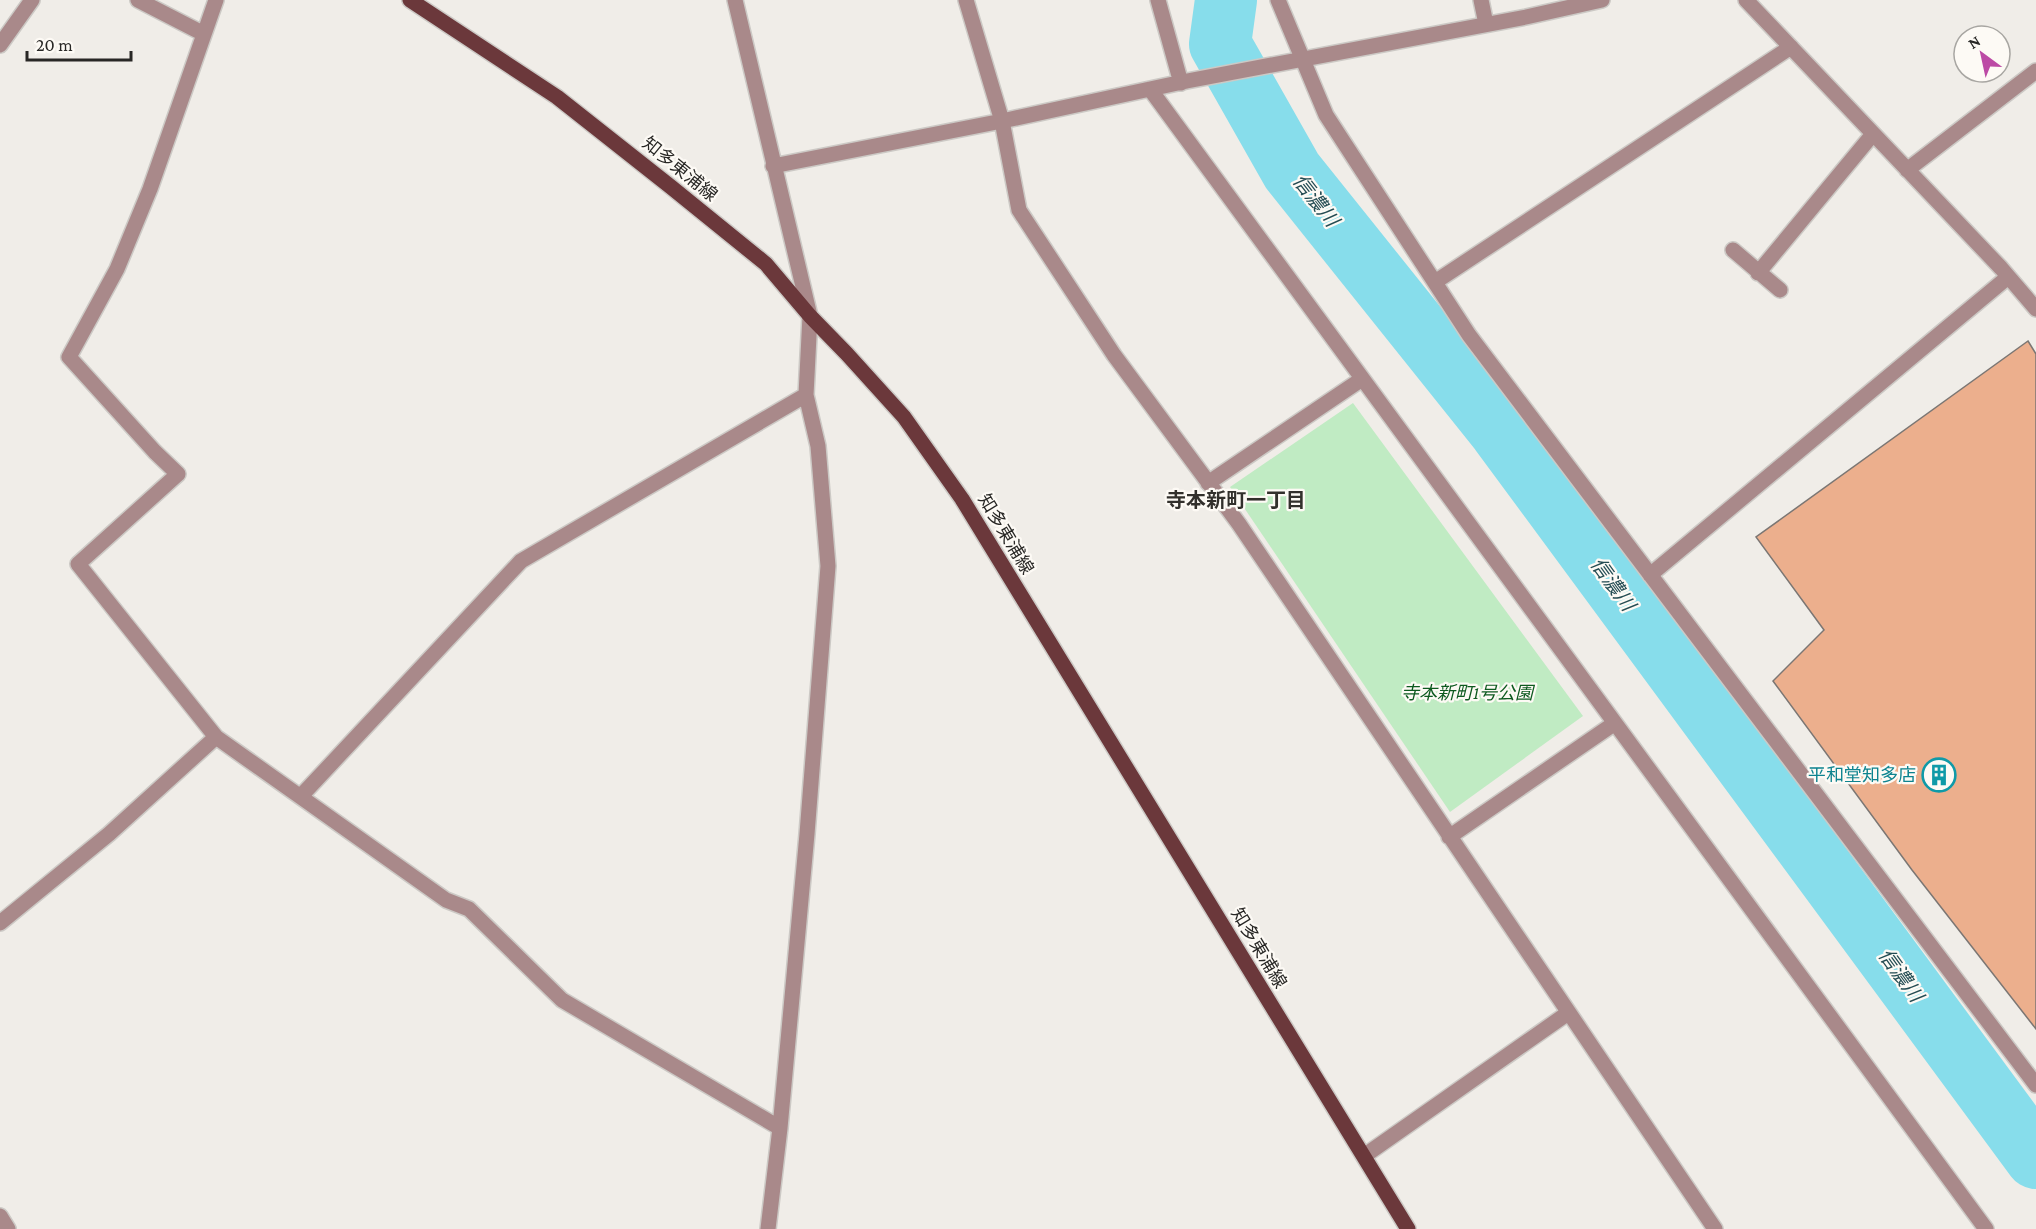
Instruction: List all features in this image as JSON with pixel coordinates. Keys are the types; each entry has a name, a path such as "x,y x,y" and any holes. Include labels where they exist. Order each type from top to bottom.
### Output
{"main road":[{"name":"知多東浦線","path":"410,0 557,97 765,264 904,417 962,499 1408,1229"}],"street":[{"path":"0,45 33,0"},
{"path":"138,0 204,34"},
{"path":"216,0 150,189 121,259 69,357 155,452 178,474 78,564 216,737 446,900 469,909 562,1000 780,1128"},
{"path":"735,0 810,316 806,395 818,446 828,566 807,834 780,1128 768,1229"},
{"path":"966,0 1002,121 1019,210 1114,356 1239,524 1715,1229"},
{"path":"1158,0 1184,82"},
{"path":"1278,0 1326,115 1469,335 2036,1085"},
{"path":"1481,0 1486,24"},
{"path":"773,166 1602,0"},
{"path":"1746,0 2036,309"},
{"path":"1435,282 1791,47"},
{"path":"1907,170 2036,71"},
{"path":"1150,89 1986,1229"},
{"path":"1758,273 1873,134"},
{"path":"1733,250 1780,290"},
{"path":"1650,575 2008,277"},
{"path":"1208,483 1362,379"},
{"path":"301,796 521,561 806,395"},
{"path":"1449,837 1615,723"},
{"path":"0,923 109,834 216,737"},
{"path":"1364,1156 1568,1013"},
{"path":"0,1216 8,1229"}],"green space":[{"name":"寺本新町1号公園","path":"1353,403 1583,716 1450,812 1230,487"}],"building":[{"name":"平和堂知多店","path":"2028,341 2036,354 2036,1029 1912,870 1773,681 1824,630 1756,537"}],"waterway":[{"name":"信濃川","path":"1226,0 1220,44 1292,171 1500,431 2036,1158"}],"place":[{"name":"平和堂知多店","path":"1939,775"}],"district":[{"name":"寺本新町一丁目","path":"1236,500"}]}
